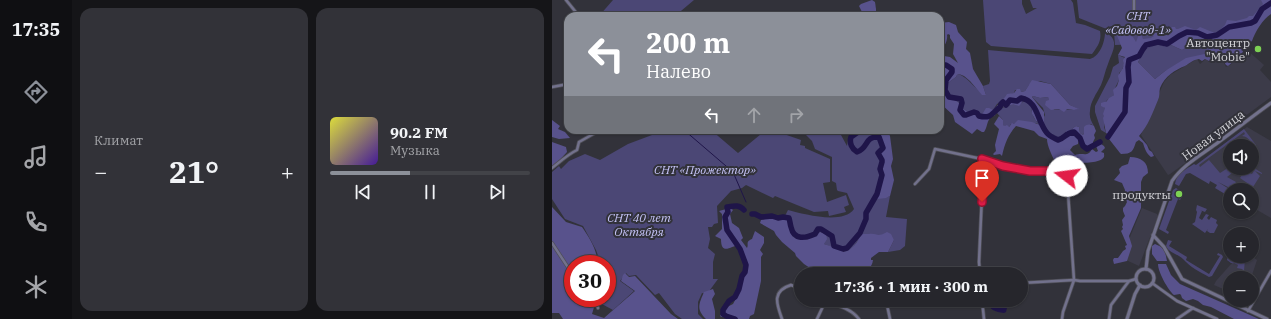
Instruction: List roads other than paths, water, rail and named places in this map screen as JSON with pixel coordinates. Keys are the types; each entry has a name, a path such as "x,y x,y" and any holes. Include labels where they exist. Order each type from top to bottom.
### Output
{"street":[{"path":"566,0 576,12"},
{"path":"1134,0 1134,12"},
{"path":"552,87 564,85"},
{"name":"Новая улица","path":"1146,269 1148,251 1172,185 1172,181 1181,170 1271,103"},
{"path":"552,168 561,162 568,154 577,150 579,142 593,134"},
{"path":"915,184 929,169 935,149 982,159 1003,166 1030,171 1061,171 1066,175 1074,280 1062,319"},
{"path":"979,267 984,172 982,159"},
{"path":"1153,235 1164,247 1182,279 1267,319"},
{"path":"552,243 564,261"},
{"path":"1136,279 1139,272 1146,269 1153,275 1152,283"},
{"path":"1248,311 1271,272"},
{"path":"1028,283 1074,280 1129,281 1136,279"},
{"path":"1136,279 1140,285 1148,286 1152,283"},
{"path":"1109,319 1110,305 1129,281"},
{"path":"1152,283 1177,301 1217,319"},
{"path":"1127,319 1134,294 1140,285"},
{"path":"782,319 777,306 777,300 780,292 785,287 794,286"},
{"path":"817,319 823,307"},
{"path":"841,307 853,313 859,319"},
{"path":"887,307 890,319"},
{"path":"983,307 984,319"},
{"path":"1177,319 1193,308"}],"waterway":[{"path":"1108,137 1125,112 1126,88 1129,82 1129,60 1139,56 1146,45 1158,42 1167,44 1187,32 1198,33 1207,37 1217,35 1229,27 1255,21 1262,9 1271,3"},
{"path":"944,65 952,69 952,72 946,80 945,90 949,97 961,99 962,103 960,110 964,115 974,112 979,116 986,117 993,114 1003,102 1006,105 1010,100 1017,101 1021,98 1031,103 1044,128 1052,137 1058,140 1069,133 1074,132 1080,138 1083,146 1087,149 1100,142"},
{"path":"689,134 733,172 746,202"},
{"path":"752,214 761,217 772,216 778,218 789,218 795,235 801,237 808,237 815,234 818,229 821,229 832,236 834,246 843,249 847,248 860,233 866,219 866,213 877,194 882,175 880,169 882,160 878,153 883,148 879,137 871,138 863,148 857,152 851,146 850,141 851,137 855,134"},
{"path":"735,319 723,314 723,310 729,301 735,297 739,289 742,276 745,272 746,265 740,249 727,230 725,217 728,212 727,207 738,206 744,210"}],"place":[{"name":"Автоцентр \"Mobie\"","path":"1258,49"},
{"name":"продукты","path":"1179,194"}],"park label":[{"name":"СНТ «Садовод-1»","path":"1138,22"},
{"name":"СНТ «Прожектор»","path":"705,169"},
{"name":"СНТ 40 лет Октября","path":"639,224"}]}
